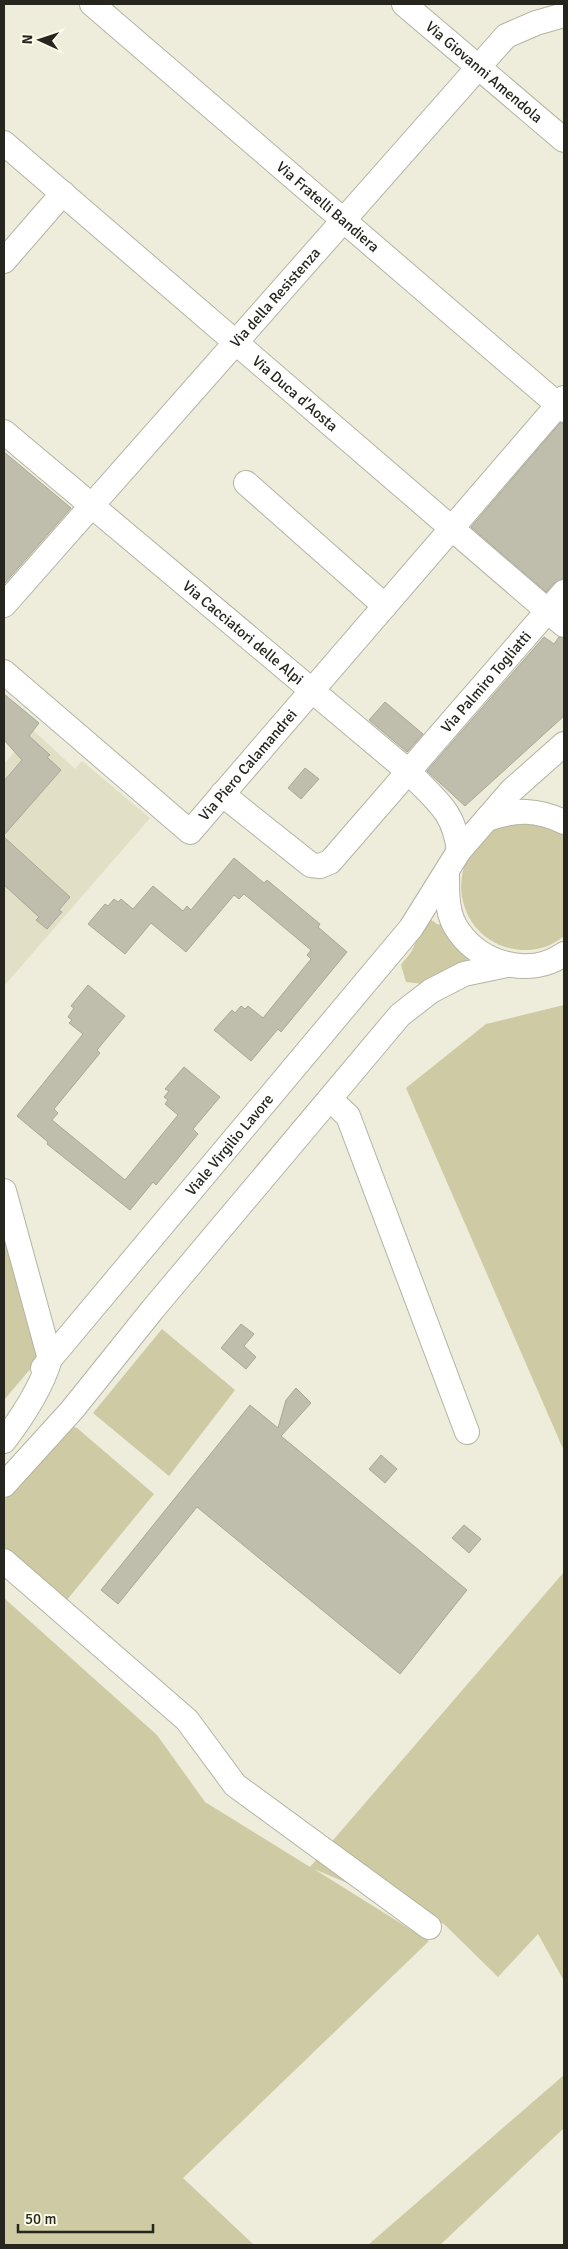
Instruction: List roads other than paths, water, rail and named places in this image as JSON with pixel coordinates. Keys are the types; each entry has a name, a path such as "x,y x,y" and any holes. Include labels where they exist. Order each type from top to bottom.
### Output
{"street":[{"name":"Via Fratelli Bandiera","path":"92,4 562,404"},
{"name":"Via Giovanni Amendola","path":"404,4 564,140"},
{"name":"Via della Resistenza","path":"4,605 506,36 533,13 564,15"},
{"name":"Via Duca d'Aosta","path":"4,143 556,618"},
{"path":"4,261 62,194"},
{"name":"Via Piero Calamandrei","path":"4,672 190,832 452,528 562,404"},
{"name":"Via Cacciatori delle Alpi","path":"4,432 311,692 409,772 450,815 457,832 459,851"},
{"path":"246,483 385,606"},
{"name":"Via Palmiro Togliatti","path":"222,794 311,865 320,866 330,862 409,772 556,618 564,592"},
{"name":"Viale Virgilio Lavore","path":"4,1441 20,1420 46,1374 50,1359 411,928 459,851 511,791 564,744"},
{"path":"487,819 507,812 528,810 548,814 564,822"},
{"path":"447,873 447,903 458,931 479,953 507,965"},
{"path":"4,1485 72,1410 153,1309 400,1015 431,991 464,974 507,965 526,966 544,964 564,954"},
{"path":"330,1099 348,1116 467,1432"},
{"path":"4,1191 50,1359 4,1416"},
{"path":"4,1562 187,1720 235,1785 429,1927"}]}
